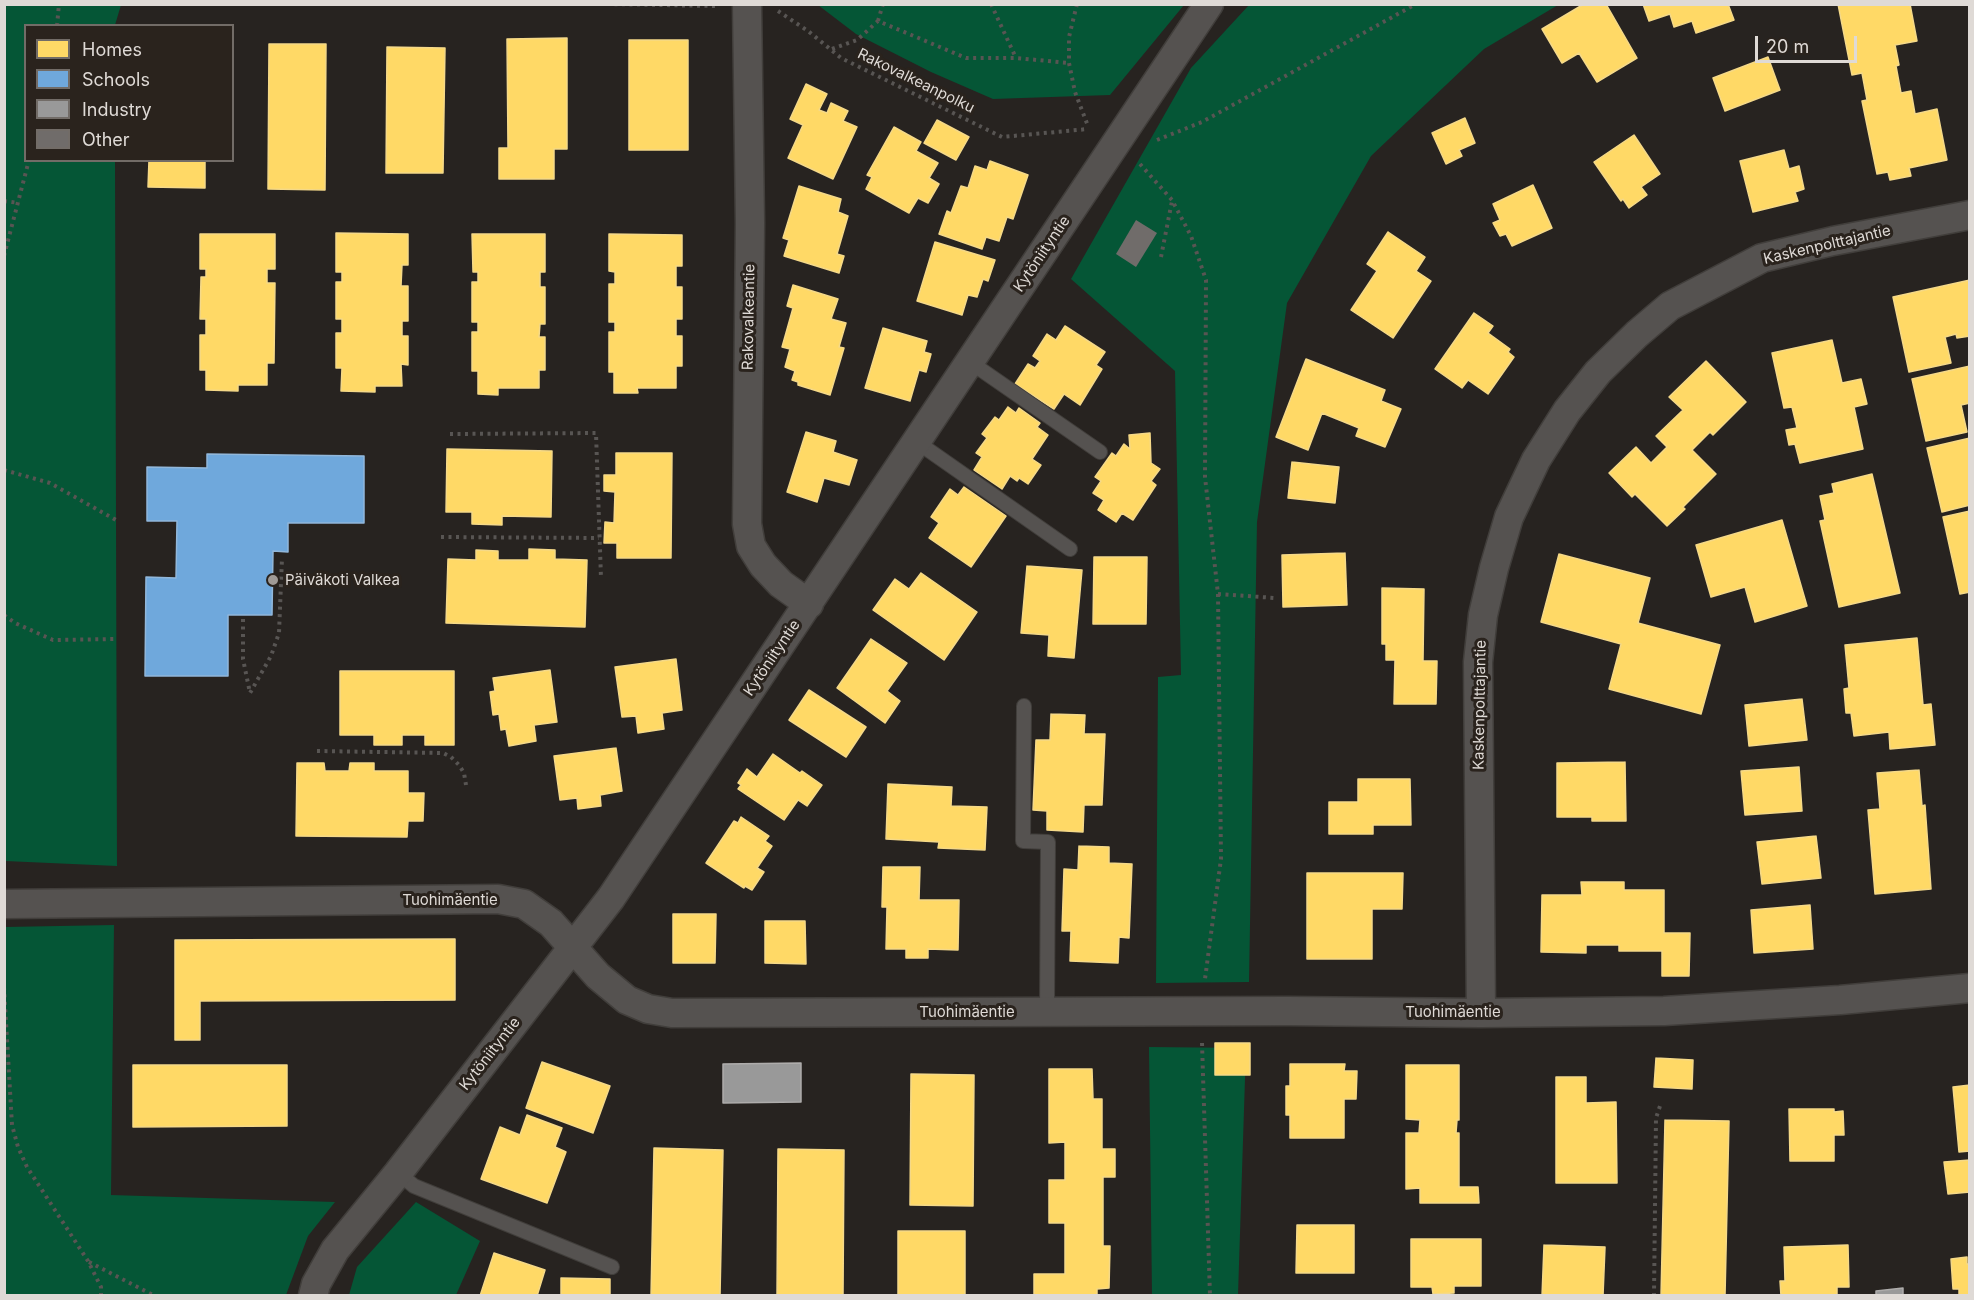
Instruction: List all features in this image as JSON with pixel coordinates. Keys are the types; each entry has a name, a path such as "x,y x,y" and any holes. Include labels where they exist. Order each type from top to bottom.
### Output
{"street":[{"name":"Kytöniityntie","path":"313,1296 316,1284 335,1250 398,1173 611,898 1209,4"},
{"name":"Rakovalkeantie","path":"747,5 750,223 747,524 751,546 763,565 782,584 809,604"},
{"name":"Kaskenpolttajantie","path":"1482,1013 1478,662 1483,615 1509,517 1542,450 1567,411 1598,372 1637,333 1670,306 1762,258 1833,241 1970,215"},
{"name":"Tuohimäentie","path":"4,904 498,899 524,904 551,923 598,976 627,1000 648,1009 672,1013 1047,1012 1202,1000 1482,1013 1664,1011 1840,1000 1970,988"}],"lane":[{"path":"970,362 1100,452"},
{"path":"917,442 1070,549"},
{"path":"1024,706 1023,841 1048,842 1047,1012"},
{"path":"398,1173 414,1186 612,1267"}],"path":[{"path":"57,24 59,4"},
{"name":"Rakovalkeanpolku","path":"607,4 747,5 772,8 787,15 841,58 1002,137 1090,129 1074,92 1069,63"},
{"path":"831,50 856,40 878,21 883,4"},
{"path":"991,4 1016,58"},
{"path":"878,21 966,58 1016,58 1069,63 1069,37 1077,4"},
{"path":"1154,140 1162,140 1202,122 1416,4"},
{"path":"1113,147 1134,157 1172,200 1191,236 1206,280 1205,477 1218,594 1221,859 1202,1000 1210,1296"},
{"path":"4,256 20,203 29,162"},
{"path":"1161,257 1172,200"},
{"path":"4,201 20,203"},
{"path":"450,434 596,433 601,578"},
{"path":"4,470 50,483 116,520"},
{"path":"441,537 599,538"},
{"path":"243,619 243,659 250,693 271,656 279,633 282,558"},
{"path":"1218,594 1275,598"},
{"path":"4,615 53,640 116,639"},
{"path":"317,751 443,753 452,757 459,765 464,773 466,785"},
{"path":"4,987 12,1125 18,1147 27,1167 88,1261 100,1287 101,1296"},
{"path":"1654,1296 1656,1118 1661,1103"},
{"path":"88,1261 155,1296"}],"green space":[{"path":"4,5 121,5 115,24 24,24 24,162 115,162 117,866 5,861"},
{"path":"818,5 1184,5 1110,95 993,99 931,72 856,34"},
{"path":"1249,5 1558,5 1484,49 1371,156 1287,303 1257,522 1249,982 1156,983 1158,677 1181,675 1175,371 1071,279 1191,68"},
{"path":"114,925 111,1195 335,1202 308,1236 286,1295 5,1295 5,927"},
{"path":"1149,1047 1246,1048 1238,1295 1152,1295"},
{"path":"416,1202 480,1241 456,1295 349,1295 357,1267"}],"building: Homes":[{"path":"1584,4 1606,4 1637,58 1597,82 1579,53 1562,63 1542,29"},
{"path":"1643,4 1728,4 1734,20 1696,33 1692,21 1674,27 1670,14 1649,21"},
{"path":"1838,4 1910,4 1917,41 1895,45 1901,93 1911,91 1915,114 1937,109 1947,160 1909,168 1911,176 1890,180 1888,172 1877,174 1862,101 1867,100 1862,73 1852,75"},
{"path":"567,38 567,149 554,149 554,179 499,179 499,148 508,148 507,39"},
{"path":"629,40 688,40 688,150 629,150"},
{"path":"269,44 326,44 325,190 268,189"},
{"path":"387,47 445,48 443,173 386,173"},
{"path":"1768,57 1780,90 1725,111 1713,78"},
{"path":"806,84 827,94 819,110 827,113 831,103 848,111 843,121 857,127 833,179 788,158 803,125 790,119"},
{"path":"1465,118 1475,143 1459,150 1462,156 1446,164 1432,133"},
{"path":"937,120 969,137 956,160 924,143"},
{"path":"894,127 921,142 916,151 938,163 929,178 939,184 928,203 918,198 909,213 866,189 872,177 867,175"},
{"path":"1634,135 1660,174 1641,187 1647,195 1629,208 1623,199 1621,201 1594,162"},
{"path":"1784,150 1789,169 1799,166 1804,189 1795,192 1798,201 1753,212 1740,161"},
{"path":"990,161 1028,175 1013,219 1007,217 999,241 986,237 982,249 939,234 947,211 951,213 961,186 968,188 975,166 987,170"},
{"path":"149,162 205,162 205,188 148,187"},
{"path":"1533,185 1552,228 1512,246 1506,234 1500,236 1493,223 1500,220 1493,204"},
{"path":"799,186 841,199 838,212 848,216 837,254 844,256 839,273 784,256 789,240 783,238"},
{"path":"1388,232 1425,257 1416,271 1431,281 1393,338 1351,310 1377,271 1367,264"},
{"path":"336,233 408,234 408,265 402,265 401,286 408,286 408,321 402,321 402,336 408,336 408,365 401,364 402,386 375,386 375,392 341,391 342,368 336,368 336,333 342,333 342,319 336,319 336,282 342,282 342,272 336,272"},
{"path":"200,234 275,234 275,269 267,269 267,283 275,283 274,363 267,363 267,385 238,385 238,391 206,390 206,370 200,370 200,335 206,335 206,319 200,319 201,277 206,277 206,269 200,269"},
{"path":"472,234 545,234 545,272 540,272 540,287 545,287 545,324 540,324 539,337 545,337 545,370 539,370 539,388 498,388 498,395 478,394 478,371 472,371 472,332 478,332 478,322 472,322 472,282 478,282 478,272 473,272"},
{"path":"609,234 682,235 682,266 676,266 676,287 682,287 682,319 676,319 676,336 682,336 682,366 676,366 676,388 637,388 638,393 614,393 614,372 609,372 609,332 615,332 615,322 609,322 609,284 615,284 615,272 609,271"},
{"path":"935,242 995,260 988,281 983,279 977,297 968,295 962,315 917,301"},
{"path":"1970,280 1970,336 1957,338 1956,334 1945,337 1951,363 1909,372 1893,297"},
{"path":"793,285 838,299 831,319 846,323 839,347 844,348 830,395 798,385 798,382 792,380 795,371 785,367 790,349 782,347 793,308 787,306"},
{"path":"1474,313 1493,326 1488,333 1510,349 1508,352 1514,357 1488,394 1468,380 1462,388 1435,369"},
{"path":"1065,326 1105,352 1096,365 1102,369 1080,405 1064,394 1054,409 1015,384 1028,364 1035,368 1040,361 1033,356 1047,334 1056,340"},
{"path":"883,328 927,341 924,352 931,354 926,372 919,370 910,401 865,388"},
{"path":"1832,340 1842,383 1861,379 1867,404 1854,407 1863,449 1800,463 1795,444 1789,445 1786,430 1797,428 1792,407 1784,408 1772,353"},
{"path":"1306,359 1385,390 1381,401 1401,409 1385,447 1356,436 1359,428 1322,413 1308,450 1276,437"},
{"path":"1706,361 1746,402 1713,435 1710,432 1692,450 1716,474 1667,526 1635,494 1632,497 1609,473 1636,447 1651,463 1667,447 1656,436 1683,410 1669,397"},
{"path":"1970,366 1970,403 1961,405 1967,432 1926,441 1912,379"},
{"path":"1008,407 1016,413 1019,408 1040,423 1037,427 1048,435 1032,459 1041,465 1028,484 1019,478 1017,481 1010,476 1002,489 974,470 982,457 976,453 987,438 982,434 995,417 999,420"},
{"path":"806,432 836,441 833,452 857,460 849,485 824,478 817,502 787,492"},
{"path":"1150,433 1151,463 1160,469 1151,481 1156,485 1133,520 1122,513 1116,522 1098,510 1104,500 1093,493 1101,481 1095,477 1112,453 1116,456 1124,444 1130,449 1129,435"},
{"path":"1970,438 1970,505 1942,512 1927,448"},
{"path":"447,449 552,451 551,517 502,516 502,525 472,524 472,512 446,512"},
{"path":"616,453 672,453 671,558 617,558 617,543 604,543 605,522 614,523 615,492 604,491 604,475 616,475"},
{"path":"1292,462 1339,467 1335,503 1288,498"},
{"path":"1872,474 1900,593 1839,607 1820,521 1825,520 1820,496 1834,493 1832,484"},
{"path":"964,487 1006,516 971,567 929,538 939,523 931,517 950,489 958,495"},
{"path":"1970,511 1970,592 1960,594 1943,517"},
{"path":"1782,520 1807,606 1755,622 1745,587 1711,597 1696,545"},
{"path":"529,549 555,550 555,559 587,560 585,627 446,623 448,559 476,560 476,550 498,551 498,560 529,560"},
{"path":"1345,553 1347,605 1283,607 1282,555"},
{"path":"1559,554 1650,578 1638,623 1720,645 1701,714 1609,689 1621,644 1541,622"},
{"path":"1094,557 1147,557 1146,624 1093,624"},
{"path":"1027,566 1082,570 1074,658 1048,656 1049,635 1021,633"},
{"path":"921,573 977,612 944,660 873,610 895,579 909,589"},
{"path":"1382,588 1424,589 1423,661 1437,661 1436,704 1394,704 1395,660 1386,660 1386,644 1382,644"},
{"path":"1917,638 1923,705 1931,704 1935,745 1890,749 1889,732 1854,736 1851,713 1846,713 1844,689 1849,688 1845,645"},
{"path":"871,639 907,663 887,691 900,701 885,723 837,688"},
{"path":"676,659 682,710 662,713 664,729 638,733 636,716 622,717 615,667"},
{"path":"550,670 557,722 534,725 536,741 509,746 506,729 501,730 499,714 493,715 490,692 495,691 493,678"},
{"path":"340,671 454,671 454,745 425,745 425,735 402,735 402,745 374,745 374,735 340,735"},
{"path":"809,690 866,727 846,757 789,720"},
{"path":"1802,699 1807,740 1749,746 1745,705"},
{"path":"1051,714 1085,715 1084,734 1105,734 1102,805 1084,805 1083,832 1047,830 1047,811 1033,810 1036,740 1050,740"},
{"path":"616,748 622,791 600,795 601,806 578,809 577,798 560,800 554,756"},
{"path":"773,754 822,785 807,806 798,800 784,820 738,789 741,785 738,783 747,769 757,777"},
{"path":"1625,762 1626,821 1592,821 1592,817 1557,817 1557,763"},
{"path":"297,763 324,763 325,771 349,771 350,763 374,763 374,771 408,771 408,793 424,793 423,821 408,821 407,837 296,836"},
{"path":"1799,767 1802,811 1745,815 1741,771"},
{"path":"1919,770 1922,806 1925,805 1931,889 1875,894 1868,810 1880,809 1877,773"},
{"path":"1358,779 1410,779 1411,825 1373,825 1373,834 1329,834 1329,802 1358,802"},
{"path":"888,784 952,787 951,806 987,807 985,850 938,848 939,842 886,839"},
{"path":"741,817 769,836 765,841 772,846 757,868 764,872 752,890 745,886 744,888 706,863 734,821 738,823"},
{"path":"1816,836 1821,878 1762,884 1757,842"},
{"path":"1079,846 1109,847 1109,863 1132,864 1129,938 1119,937 1118,963 1070,961 1071,931 1062,931 1064,869 1078,870"},
{"path":"883,867 920,867 919,900 959,900 958,950 928,949 928,958 906,958 906,949 886,949 887,907 882,907"},
{"path":"1307,873 1403,873 1402,909 1372,909 1372,959 1307,959"},
{"path":"1581,882 1624,882 1624,890 1664,890 1664,933 1690,933 1689,976 1662,976 1662,951 1619,951 1619,945 1586,945 1586,953 1541,952 1542,895 1582,895"},
{"path":"1810,905 1813,949 1754,953 1751,910"},
{"path":"673,914 716,914 715,963 673,963"},
{"path":"765,921 805,921 806,964 765,963"},
{"path":"455,939 455,1000 200,1001 200,1040 175,1040 175,940"},
{"path":"1215,1043 1250,1043 1250,1075 1215,1075"},
{"path":"1656,1058 1693,1060 1692,1089 1654,1087"},
{"path":"542,1062 610,1086 593,1133 526,1108"},
{"path":"1290,1064 1345,1064 1344,1071 1357,1071 1356,1099 1344,1099 1344,1138 1290,1138 1290,1115 1286,1115 1286,1086 1290,1086"},
{"path":"133,1065 287,1065 287,1126 133,1127"},
{"path":"1406,1065 1459,1065 1459,1120 1457,1120 1456,1133 1459,1133 1459,1187 1478,1187 1479,1203 1420,1203 1420,1188 1406,1189 1406,1133 1419,1133 1420,1120 1406,1119"},
{"path":"1049,1069 1092,1069 1093,1099 1102,1099 1102,1149 1115,1149 1115,1177 1103,1177 1103,1246 1110,1246 1109,1288 1097,1289 1097,1296 1034,1296 1034,1274 1065,1274 1065,1223 1049,1223 1049,1180 1065,1180 1065,1142 1049,1143"},
{"path":"911,1074 974,1075 973,1206 910,1205"},
{"path":"1556,1077 1586,1077 1586,1103 1616,1102 1617,1183 1556,1183"},
{"path":"1970,1085 1970,1151 1959,1152 1953,1087"},
{"path":"1789,1109 1843,1111 1844,1135 1834,1135 1834,1161 1790,1161"},
{"path":"527,1115 562,1128 555,1147 566,1152 547,1203 481,1179 500,1127 520,1135"},
{"path":"1665,1120 1729,1121 1725,1296 1661,1296"},
{"path":"654,1148 723,1150 720,1296 651,1296"},
{"path":"778,1149 844,1150 843,1296 777,1296"},
{"path":"1970,1160 1970,1192 1948,1194 1944,1162"},
{"path":"1297,1225 1354,1225 1354,1273 1296,1273"},
{"path":"898,1231 965,1231 965,1296 898,1296"},
{"path":"1411,1239 1481,1239 1481,1286 1454,1286 1454,1293 1433,1294 1432,1287 1411,1287"},
{"path":"1544,1245 1605,1247 1603,1296 1542,1296"},
{"path":"1848,1245 1849,1287 1837,1287 1837,1296 1781,1296 1780,1281 1785,1281 1784,1247"},
{"path":"494,1253 545,1270 537,1296 480,1296"},
{"path":"1967,1257 1967,1264 1970,1264 1970,1296 1959,1296 1959,1289 1953,1289 1951,1259"},
{"path":"561,1278 610,1279 610,1296 561,1296"}],"building: Schools":[{"path":"207,454 364,456 364,523 288,523 288,552 273,551 272,615 228,615 228,676 145,676 146,577 176,578 177,521 147,521 147,467 207,468"}],"building: Industry":[{"path":"801,1063 801,1102 723,1103 723,1064"},
{"path":"1903,1288 1903,1296 1876,1296 1876,1291"}],"building: Other":[{"path":"1136,220 1157,233 1136,267 1116,254"}],"place":[{"name":"Päiväkoti Valkea","path":"273,580"}]}
